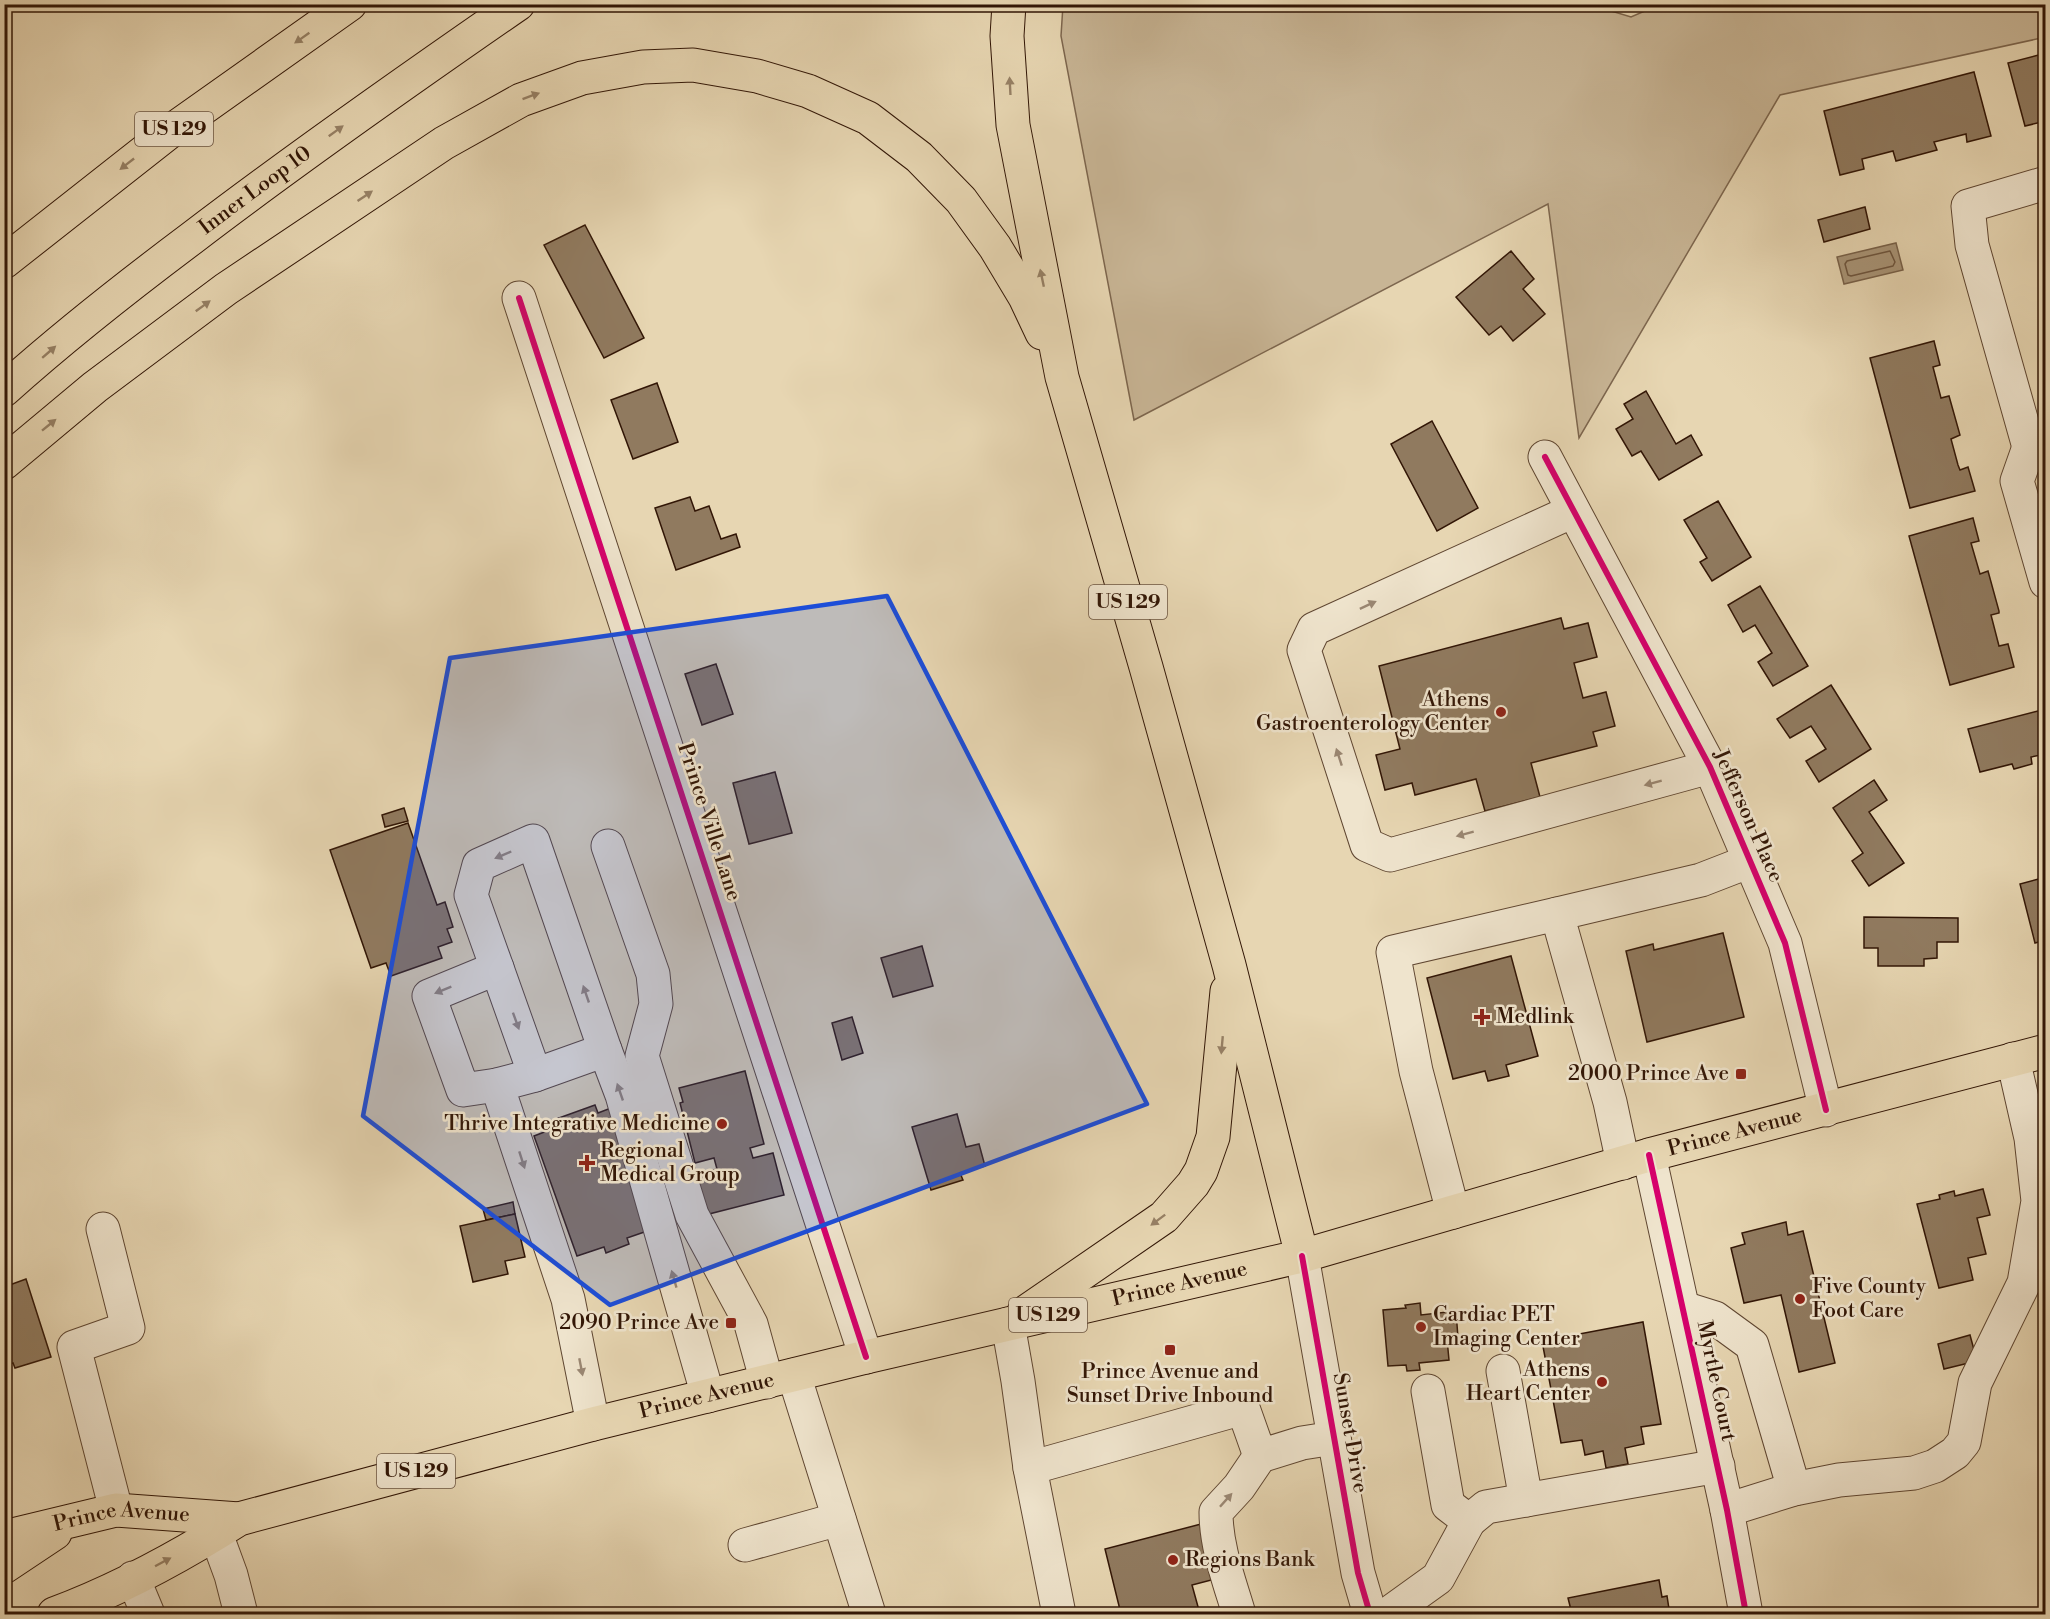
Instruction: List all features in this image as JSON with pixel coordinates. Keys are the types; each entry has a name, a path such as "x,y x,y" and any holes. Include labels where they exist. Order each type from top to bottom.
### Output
{"main road":[{"name":"US 129","path":"4,262 168,133 350,4"},
{"name":"Inner Loop 10","path":"4,390 79,326 254,190 518,4"},
{"name":"US 129","path":"1009,4 1007,36 1012,125 1062,377 1229,965 1302,1256"},
{"path":"4,463 95,387 226,289 444,143 521,100 582,78 643,67 693,65 757,76 808,90 868,118 919,157 961,200 995,247 1025,297 1062,377"},
{"path":"1008,1324 1164,1217 1193,1184 1201,1171 1214,1137 1229,965"},
{"name":"Prince Avenue","path":"54,1614 88,1602 228,1526 593,1424 866,1357 1302,1256 1636,1159 2046,1051"},
{"name":"Prince Avenue","path":"4,1537 116,1510 228,1526"},
{"path":"4,1566 74,1520"}],"street":[{"path":"2046,183 1968,206 1972,245 2037,446 2017,481 2046,582"},
{"name":"Prince Ville Lane","path":"519,298 866,1357"},
{"name":"Jefferson Place","path":"1545,457 1710,767 1785,943 1826,1110"},
{"path":"1573,511 1314,629 1304,650 1367,844 1390,855 1710,767"},
{"path":"535,1075 471,895 479,865 533,841 622,1095 708,1396"},
{"path":"608,846 653,974 656,1004 642,1056 693,1215 781,1378 839,1519 869,1614"},
{"path":"1453,1212 1416,1071 1393,952 1701,880 1750,861"},
{"name":"Myrtle Court","path":"1557,914 1610,1102 1636,1159 1683,1308 1718,1466 1746,1614"},
{"path":"497,968 429,996 463,1090 497,1085 535,1075 605,1050"},
{"path":"1727,1510 1794,1489 1839,1480 1914,1473 1935,1466 1955,1453 1964,1442 1975,1383 2024,1283 2038,1201 2031,1138 2013,1059"},
{"path":"497,1085 568,1299 593,1424"},
{"path":"103,1229 128,1328 74,1347 116,1510"},
{"name":"Sunset Drive","path":"1302,1256 1358,1573 1370,1614"},
{"path":"1683,1308 1715,1317 1752,1345 1794,1489"},
{"path":"1008,1324 1030,1468 1059,1614"},
{"path":"1503,1371 1526,1500"},
{"path":"1428,1391 1448,1505 1469,1521"},
{"path":"1030,1468 1243,1408 1260,1456"},
{"path":"1239,1614 1219,1547 1216,1512 1239,1487 1260,1456 1302,1443 1334,1438"},
{"path":"1388,1614 1438,1578 1469,1521 1486,1507 1718,1466"},
{"path":"745,1545 839,1519"},
{"path":"228,1526 241,1614"},
{"path":"133,1578 148,1614"}],"highlighted area":[{"path":"887,596 1147,1104 610,1305 363,1116 450,658"}],"shaded area":[{"path":"1588,4 1631,17 1661,4 2045,4 2046,37 1780,95 1579,438 1548,204 1134,420 1061,36 1063,5"}],"water":[{"path":"1896,243 1903,270 1844,284 1837,257"}],"building":[{"path":"1898,4 1926,4 1926,8"},
{"path":"2046,53 2046,121 2025,126 2008,63"},
{"path":"1974,72 1991,136 1967,142 1966,134 1934,142 1937,150 1896,161 1893,151 1862,159 1864,169 1840,175 1824,111"},
{"path":"1865,207 1870,229 1824,242 1818,220"},
{"path":"585,225 644,338 604,358 544,245"},
{"path":"1511,251 1534,279 1523,289 1545,314 1513,341 1501,326 1489,335 1456,297"},
{"path":"1934,341 1940,365 1933,367 1941,398 1949,396 1960,435 1951,439 1958,465 1960,470 1968,467 1975,491 1910,508 1870,358"},
{"path":"657,383 678,442 633,459 611,400"},
{"path":"1646,391 1676,444 1691,435 1702,455 1659,480 1641,451 1632,456 1616,429 1633,419 1624,404"},
{"path":"1432,421 1478,508 1437,531 1391,444"},
{"path":"690,497 695,511 709,506 721,539 736,534 740,547 676,570 655,508"},
{"path":"1718,501 1751,557 1712,581 1700,562 1707,558 1684,520"},
{"path":"1973,518 1979,541 1971,543 1980,574 1988,571 1999,611 1991,615 1999,646 2008,644 2014,667 1950,685 1909,536"},
{"path":"1760,586 1808,666 1773,686 1758,662 1772,653 1755,625 1743,632 1728,605"},
{"name":"Athens Gastroenterology Center","path":"1561,618 1564,629 1588,623 1597,657 1574,663 1583,698 1606,692 1615,726 1593,732 1597,746 1531,763 1540,797 1485,811 1476,779 1415,795 1412,783 1385,790 1376,755 1400,749 1379,666"},
{"path":"716,664 733,714 702,725 685,674"},
{"path":"1831,685 1871,749 1819,782 1806,761 1826,749 1811,726 1790,738 1777,719"},
{"path":"2046,709 2046,754 2031,757 2032,764 2014,769 2012,764 1980,772 1968,729"},
{"path":"775,772 792,833 749,844 733,783"},
{"path":"1874,780 1887,800 1869,812 1904,863 1869,886 1852,861 1863,853 1833,808"},
{"path":"404,808 408,821 385,827 382,815"},
{"path":"408,823 437,905 445,902 453,927 447,929 452,942 438,947 442,958 391,976 386,963 371,968 330,850"},
{"path":"2046,877 2046,940 2035,943 2020,884"},
{"path":"1864,917 1958,918 1958,942 1937,942 1937,958 1924,959 1924,966 1878,966 1878,948 1864,948"},
{"path":"1723,933 1744,1017 1647,1042 1626,951 1653,944 1654,950"},
{"path":"922,946 933,986 893,997 881,958"},
{"name":"Medlink","path":"1511,956 1538,1056 1506,1065 1509,1076 1488,1081 1485,1071 1453,1079 1427,978"},
{"path":"852,1017 863,1053 842,1060 832,1023"},
{"name":"Thrive Integrative Medicine","path":"745,1071 764,1144 750,1148 753,1158 773,1153 784,1195 705,1215 696,1175 717,1169 714,1158 695,1163 680,1103 683,1102 679,1088"},
{"name":"Regional Medical Group","path":"595,1105 598,1113 611,1108 653,1229 627,1238 629,1244 606,1253 604,1247 577,1256 534,1136 547,1131 545,1123"},
{"path":"957,1114 966,1147 979,1144 985,1166 960,1173 963,1180 931,1190 912,1127"},
{"path":"1983,1189 1990,1215 1977,1218 1986,1254 1968,1258 1973,1280 1939,1288 1917,1204 1940,1199 1939,1195 1954,1191 1955,1196"},
{"path":"513,1202 515,1214 486,1220 483,1209"},
{"path":"515,1214 525,1257 505,1261 508,1274 473,1282 460,1226"},
{"name":"Five County Foot Care","path":"1786,1222 1788,1235 1803,1231 1835,1363 1799,1372 1781,1295 1744,1303 1731,1248 1745,1244 1742,1233"},
{"path":"26,1279 51,1357 15,1368 13,1363 4,1366 4,1287"},
{"name":"Cardiac PET Imaging Center","path":"1420,1303 1421,1315 1456,1311 1458,1338 1447,1339 1449,1360 1419,1363 1420,1370 1407,1371 1406,1365 1388,1366 1383,1310 1406,1308 1405,1305"},
{"name":"Athens Heart Center","path":"1643,1322 1661,1424 1641,1427 1644,1444 1625,1448 1628,1464 1606,1468 1603,1451 1585,1455 1582,1440 1561,1443 1542,1341"},
{"path":"1970,1335 1977,1361 1944,1369 1938,1344"},
{"name":"Regions Bank","path":"1228,1517 1242,1572 1192,1585 1200,1614 1121,1614 1105,1549"},
{"path":"1659,1580 1662,1597 1667,1596 1669,1609 1665,1609 1666,1614 1572,1614 1568,1598"}],"cycle path":[{"path":"519,298 866,1357"},
{"path":"1545,457 1710,767 1785,943 1826,1110"},
{"path":"1649,1155 1727,1510 1746,1614"},
{"path":"1302,1256 1358,1573 1370,1614"}],"place":[{"name":"Athens Gastroenterology Center","path":"1501,712"},
{"name":"Medlink","path":"1482,1017"},
{"name":"2000 Prince Ave","path":"1741,1074"},
{"name":"Thrive Integrative Medicine","path":"722,1124"},
{"name":"Regional Medical Group","path":"587,1163"},
{"name":"Five County Foot Care","path":"1800,1299"},
{"name":"2090 Prince Ave","path":"731,1323"},
{"name":"Cardiac PET Imaging Center","path":"1421,1327"},
{"name":"Prince Avenue and Sunset Drive Inbound","path":"1170,1350"},
{"name":"Athens Heart Center","path":"1602,1382"},
{"name":"Regions Bank","path":"1173,1560"}]}
